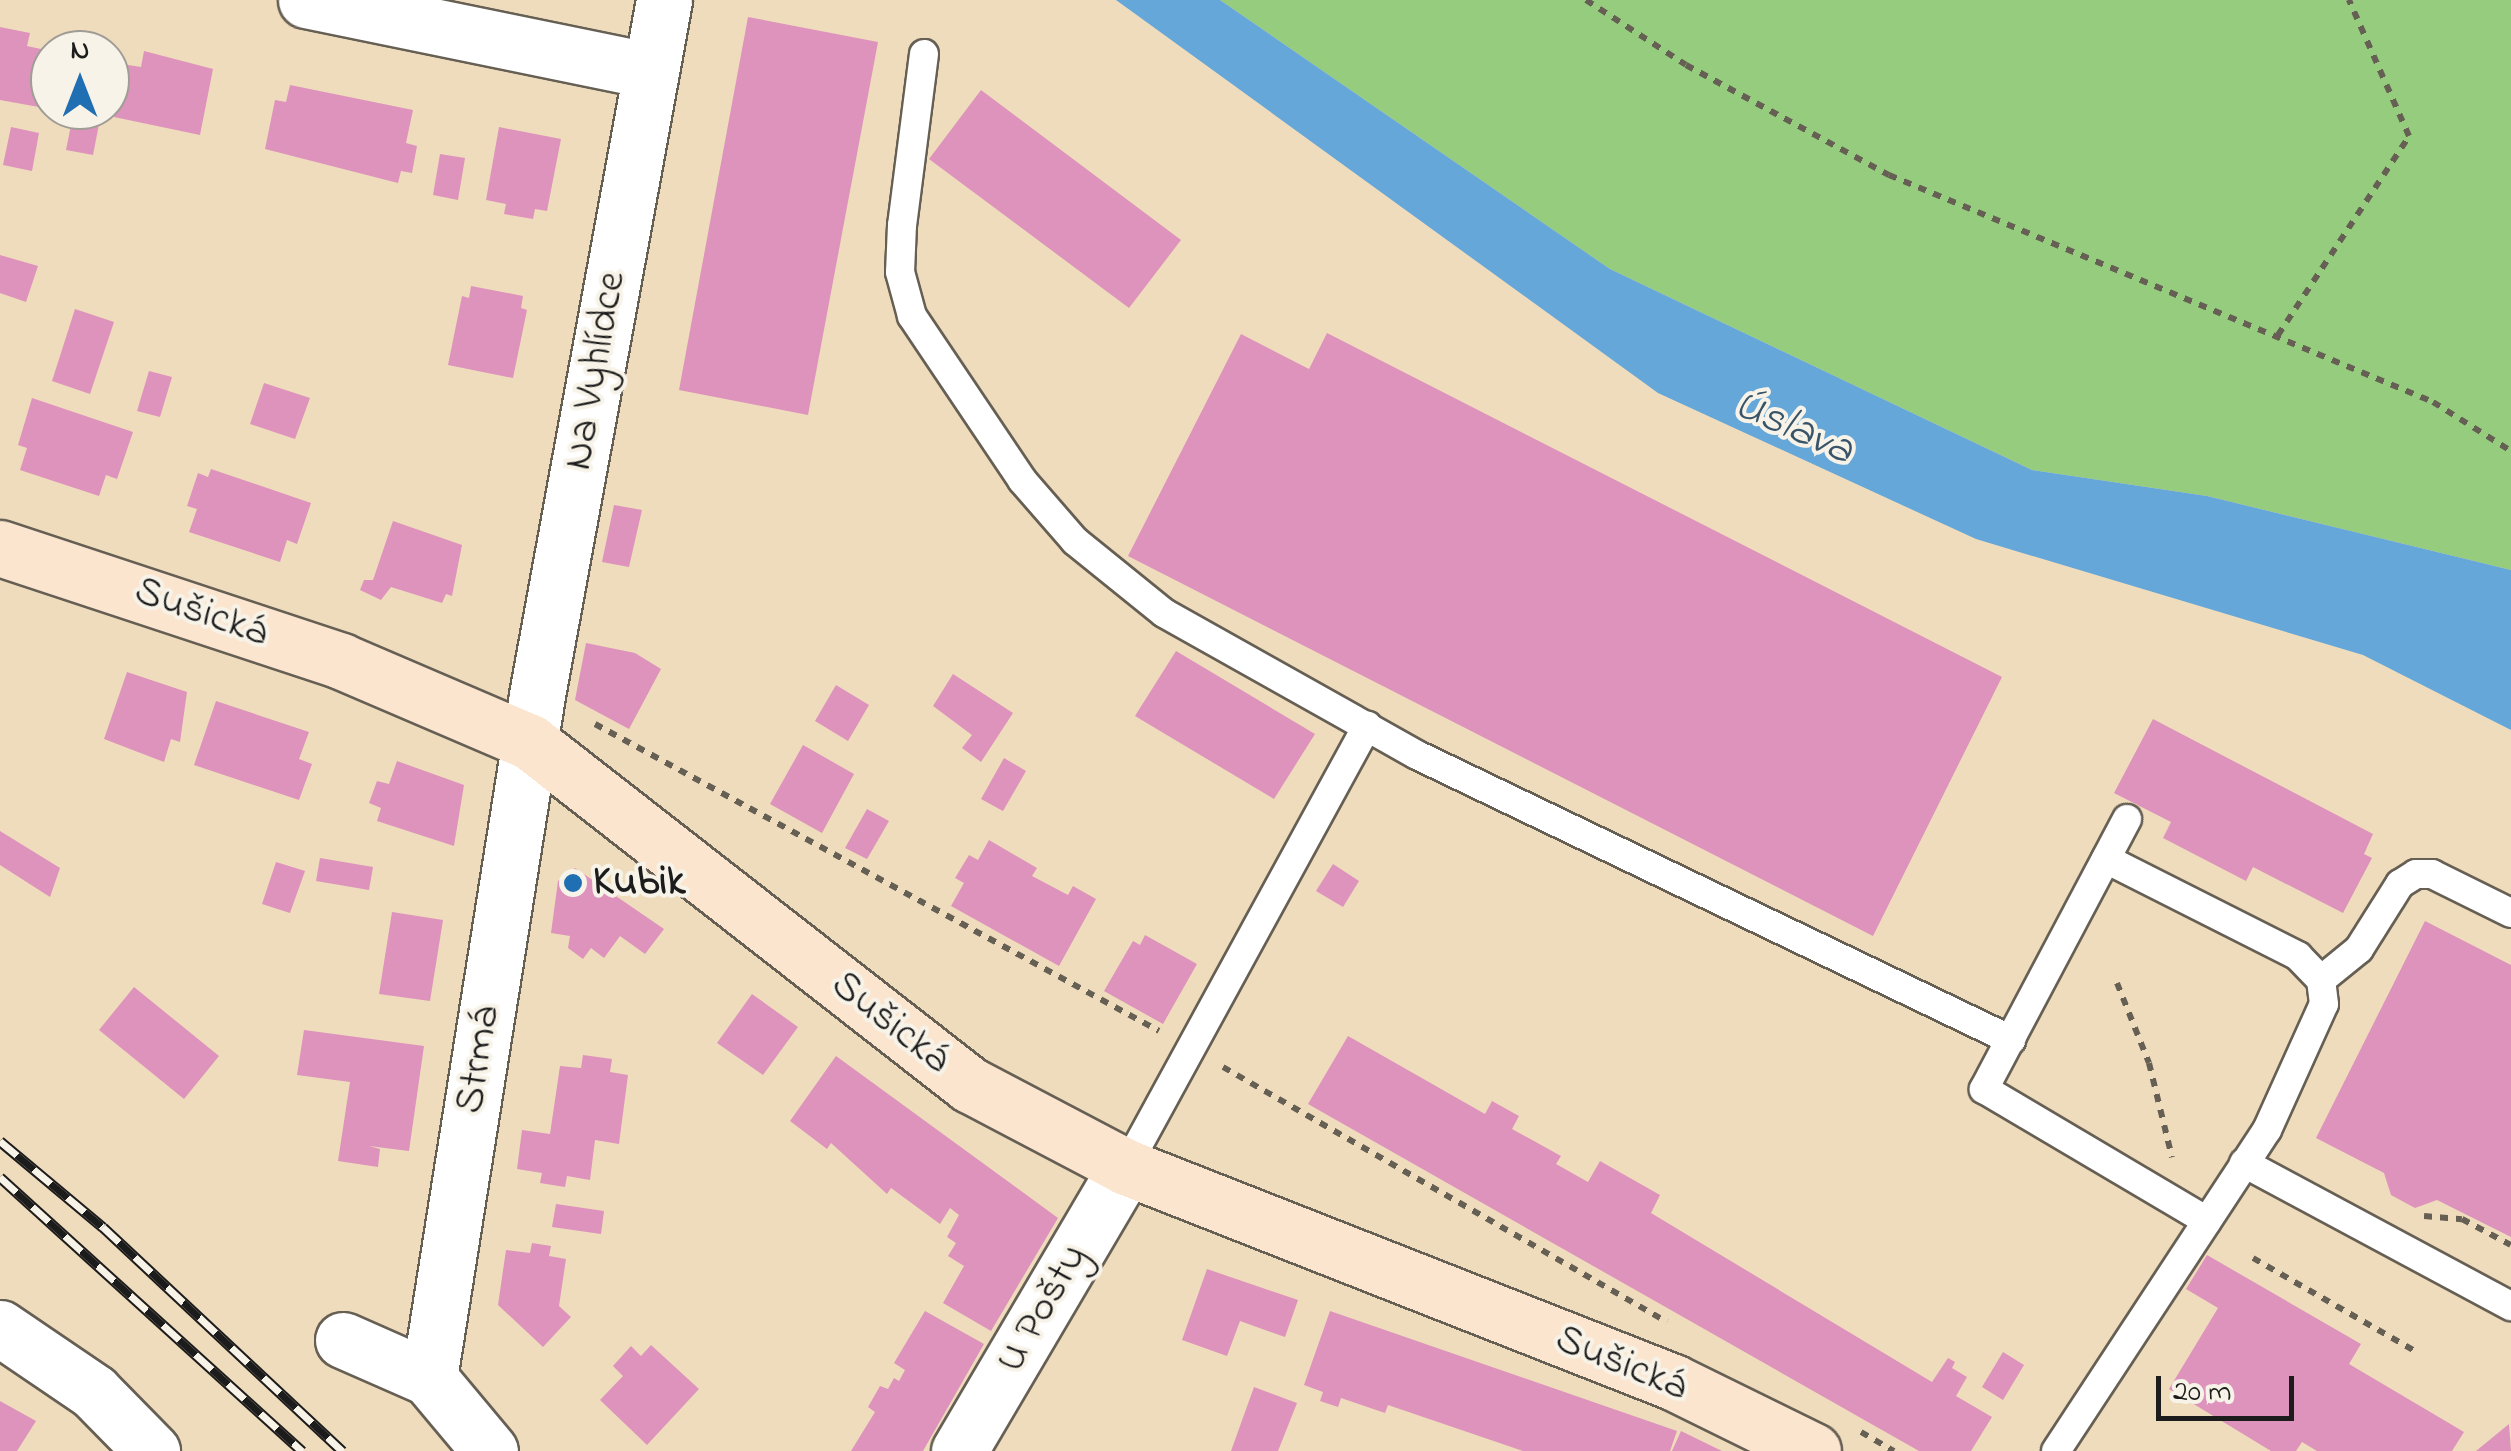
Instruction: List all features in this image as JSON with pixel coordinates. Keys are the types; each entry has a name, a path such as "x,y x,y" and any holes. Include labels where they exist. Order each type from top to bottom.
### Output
{"street":[{"path":"306,0 651,71"},
{"name":"Na Vyhlídce","path":"534,719 664,0"},
{"name":"Sušická","path":"0,548 341,662 534,719 970,1085 1126,1167 1673,1382 1828,1436"},
{"name":"Strmá","path":"428,1378 534,719"},
{"name":"U Pošty","path":"960,1451 1126,1167"},
{"path":"0,1328 94,1392 152,1451"},
{"path":"343,1340 428,1378 490,1451"}],"lane":[{"path":"924,54 900,272 912,316 962,396 1064,529 1130,590 1367,726 2010,1040"},
{"path":"1126,1167 1194,1050 1367,726"},
{"path":"2127,819 1984,1089 2206,1220"},
{"path":"2106,859 2298,956 2322,980"},
{"path":"2056,1451 2244,1163 2320,1018 2322,980 2358,950 2400,884 2416,874 2432,874 2511,912"},
{"path":"2244,1163 2511,1306"}],"path":[{"path":"1586,0 1686,65 1889,175 2433,402 2511,451"},
{"path":"2278,335 2409,136 2348,0"},
{"path":"534,719 733,795 1194,1050 1675,1326"},
{"path":"2117,983 2149,1063 2176,1173"},
{"path":"2408,1209 2462,1219 2511,1244"},
{"path":"2253,1258 2413,1350"},
{"path":"1828,1436 1894,1451"}],"green space":[{"path":"1220,0 2511,0 2511,570 2207,496 2032,470 1610,269"}],"water":[{"name":"Úslava","path":"1116,0 1220,0 1610,269 2032,470 2207,496 2511,570 2511,730 2363,655 1976,539 1658,393"}],"building":[{"path":"748,17 878,42 808,415 679,390"},
{"path":"0,27 30,33 30,105 0,100"},
{"path":"144,51 213,69 200,135 130,120 130,65 141,67"},
{"path":"290,85 413,110 406,143 417,146 412,173 401,171 398,183 265,149 275,100 286,102"},
{"path":"981,90 1181,240 1129,308 929,159"},
{"path":"11,127 39,133 32,171 3,165"},
{"path":"499,127 561,139 547,211 535,209 533,219 504,214 506,204 486,200"},
{"path":"70,130 98,130 93,155 66,150"},
{"path":"440,154 465,158 458,200 433,195"},
{"path":"0,255 38,266 26,302 0,293"},
{"path":"471,286 523,296 521,308 527,310 513,378 448,365 462,296 469,298"},
{"path":"75,309 114,322 90,394 52,381"},
{"path":"1327,333 2002,677 1873,936 1128,556 1241,334 1309,369"},
{"path":"149,371 172,377 160,417 137,411"},
{"path":"264,383 310,398 295,439 250,424"},
{"path":"32,398 133,432 117,479 106,475 99,496 20,470 27,448 18,445"},
{"path":"211,469 311,503 297,544 287,540 280,562 189,532 197,509 187,506 198,473 208,477"},
{"path":"614,505 642,510 629,567 602,562"},
{"path":"393,521 462,545 452,596 446,594 442,603 391,587 381,600 360,590 364,580 373,580"},
{"path":"586,643 635,653 661,669 629,729 575,700"},
{"path":"1176,651 1315,734 1274,799 1135,716"},
{"path":"127,672 187,692 180,742 171,739 164,762 104,739"},
{"path":"953,674 1013,713 981,762 962,748 972,735 933,706"},
{"path":"836,685 869,705 848,741 815,721"},
{"path":"216,701 309,732 299,759 312,764 299,800 194,765"},
{"path":"2153,719 2373,834 2364,854 2372,858 2343,913 2253,867 2246,881 2163,838 2171,822 2114,793"},
{"path":"803,745 854,774 822,833 770,804"},
{"path":"1004,758 1026,771 1003,811 981,799"},
{"path":"397,761 464,785 454,846 377,821 381,808 369,803 377,781 389,784"},
{"path":"867,809 889,821 867,859 845,848"},
{"path":"0,831 60,868 50,897 0,865"},
{"path":"989,840 1037,868 1032,876 1068,895 1073,886 1096,899 1059,966 951,906 964,883 955,878 969,855 978,860"},
{"path":"320,858 373,867 369,890 316,881"},
{"path":"276,862 305,871 290,913 262,904"},
{"path":"1333,864 1359,881 1343,907 1316,891"},
{"path":"575,868 664,929 645,954 620,936 604,958 591,948 583,959 568,948 570,936 551,933 558,881"},
{"path":"392,912 443,920 430,1001 379,994"},
{"path":"2425,921 2511,965 2511,1237 2437,1200 2415,1208 2391,1195 2384,1173 2316,1138"},
{"path":"1145,935 1197,964 1163,1024 1104,991 1133,941 1140,945"},
{"path":"134,987 219,1056 184,1099 99,1030"},
{"path":"752,994 798,1027 763,1075 717,1043"},
{"path":"304,1030 424,1046 409,1151 369,1146 380,1149 378,1167 338,1161 350,1082 297,1075"},
{"path":"1348,1036 1485,1114 1492,1101 1519,1116 1512,1129 1561,1156 1556,1164 1588,1182 1600,1161 1660,1195 1651,1213 1932,1382 1948,1358 1955,1362 1952,1368 1967,1377 1956,1396 1992,1417 1971,1451 1919,1451 1308,1104"},
{"path":"583,1055 612,1059 610,1072 628,1075 619,1144 595,1140 590,1180 567,1176 565,1187 540,1183 542,1173 517,1169 522,1130 550,1134 560,1066 581,1068"},
{"path":"836,1056 1058,1218 991,1331 943,1303 964,1266 948,1256 956,1243 947,1237 959,1215 950,1208 940,1224 891,1188 887,1194 831,1143 827,1149 790,1121"},
{"path":"556,1204 604,1211 601,1234 552,1227"},
{"path":"532,1243 551,1246 549,1256 566,1259 559,1306 571,1317 543,1347 498,1305 506,1250 530,1253"},
{"path":"2207,1255 2361,1344 2349,1364 2464,1432 2452,1451 2317,1451 2302,1442 2296,1451 2271,1451 2169,1389 2218,1308 2186,1289"},
{"path":"1207,1269 1298,1300 1285,1337 1240,1321 1227,1356 1182,1340"},
{"path":"925,1311 984,1344 923,1451 851,1451 875,1412 868,1407 880,1386 888,1389 905,1370 894,1363"},
{"path":"1330,1311 1677,1431 1670,1451 1523,1451 1388,1405 1385,1413 1341,1398 1338,1407 1320,1401 1323,1392 1304,1385"},
{"path":"651,1345 699,1389 647,1445 600,1400 623,1376 613,1366 631,1346 641,1356"},
{"path":"2003,1352 2024,1365 2003,1400 1982,1387"},
{"path":"1254,1387 1297,1403 1278,1451 1231,1451"},
{"path":"0,1401 36,1421 17,1451 0,1451"},
{"path":"2509,1424 2511,1451 2476,1451"},
{"path":"1681,1431 1722,1451 1672,1451"}],"railway":[{"path":"0,1141 103,1227 342,1451"},
{"path":"0,1177 302,1451"}],"place":[{"name":"Kubik","path":"573,883"}]}
